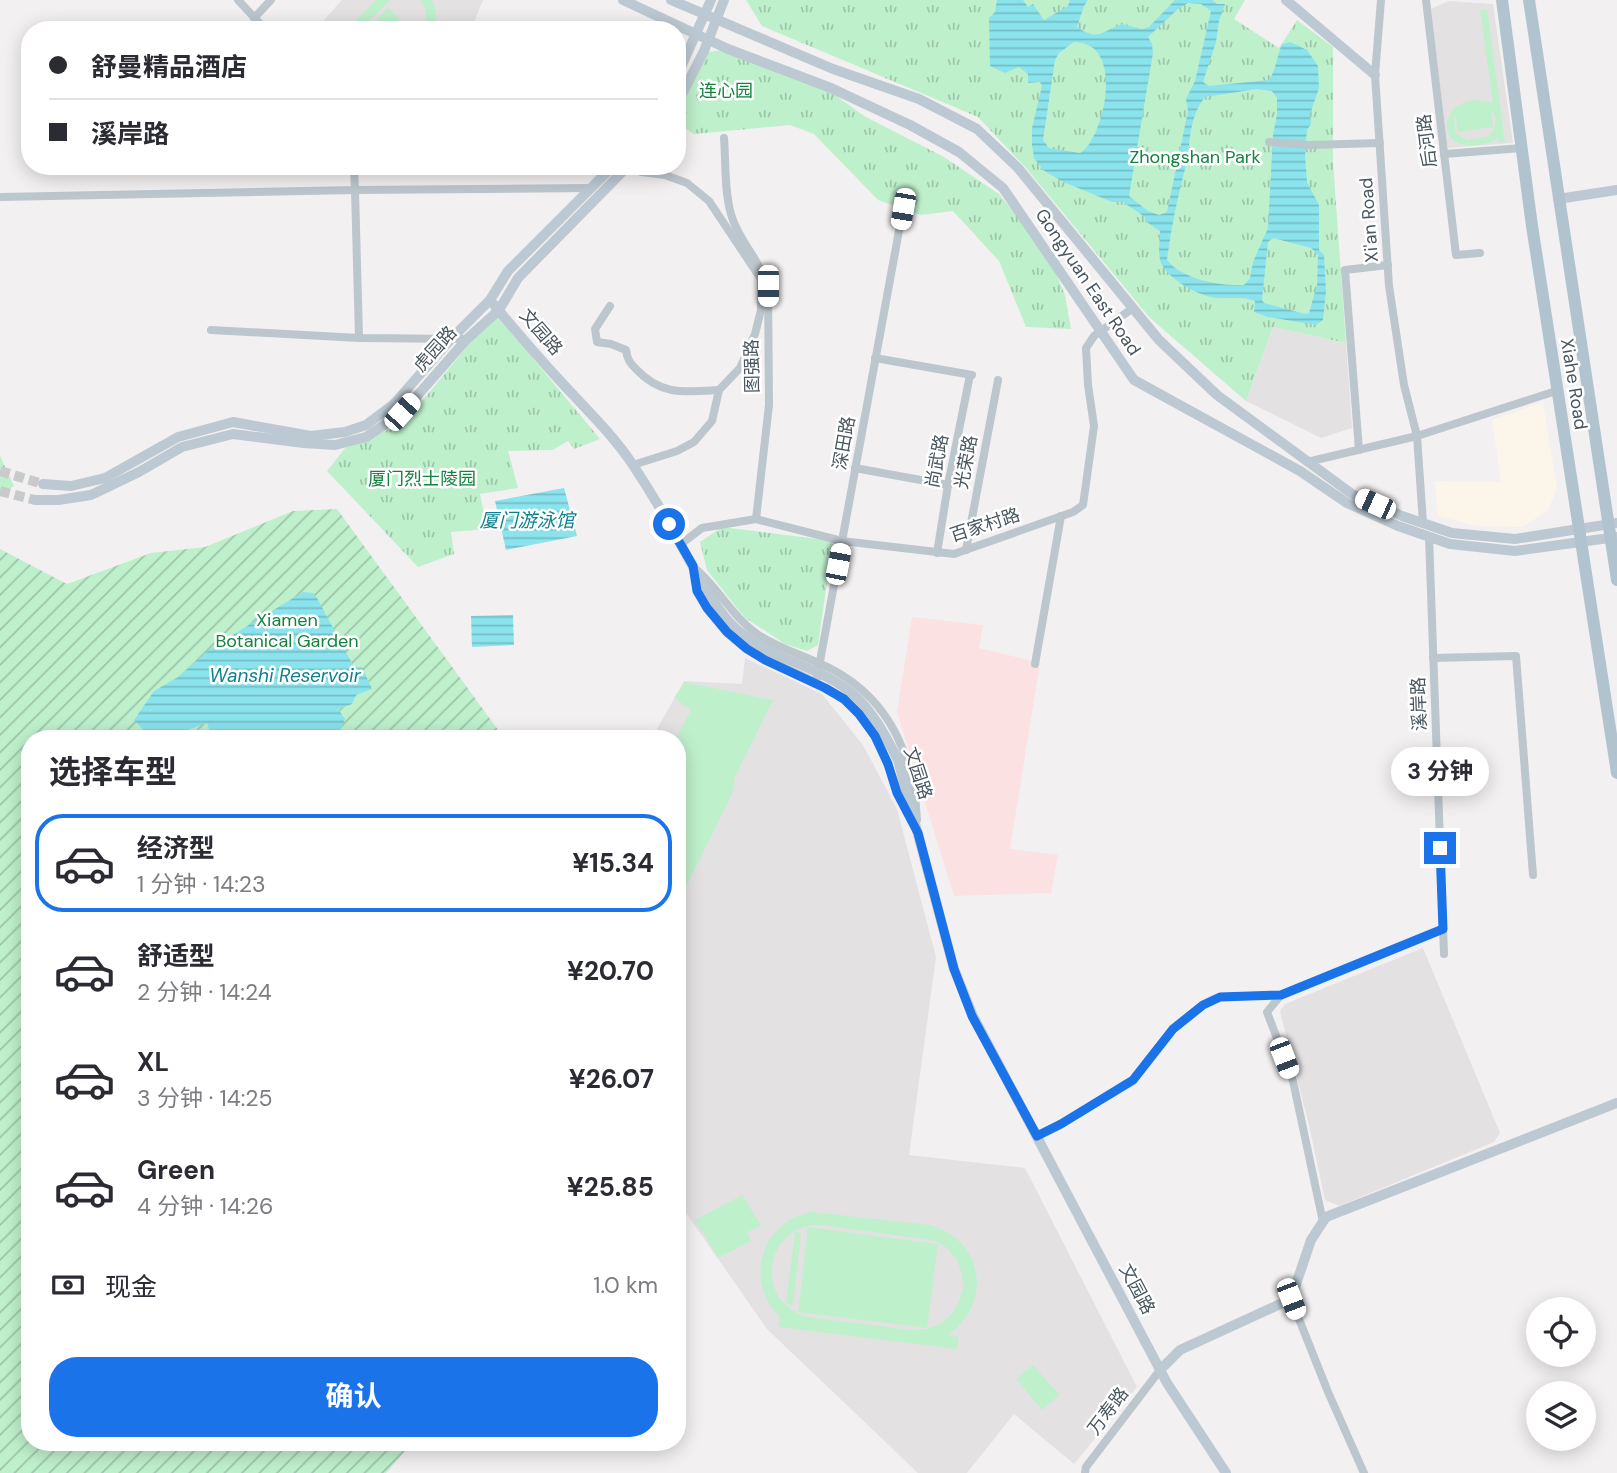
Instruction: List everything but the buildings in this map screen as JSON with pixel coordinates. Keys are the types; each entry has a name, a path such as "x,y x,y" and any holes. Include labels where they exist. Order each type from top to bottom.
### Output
{"main road":[{"name":"Gongyuan East Road","path":"623,0 671,21"},
{"name":"Gongyuan East Road","path":"671,0 833,69 919,99 977,129 1018,168 1159,340 1217,395 1353,494 1452,533 1515,539 1581,535 1614,538"},
{"path":"686,86 709,39 711,0"},
{"path":"686,58 698,33 724,0"},
{"path":"1286,0 1375,75"},
{"name":"Xiahe Road","path":"1502,0 1556,391 1617,773"},
{"name":"Xiahe Road","path":"1530,0 1559,199 1613,524 1617,580"},
{"name":"Gongyuan East Road","path":"686,28 728,49 831,88 910,125 959,152 1003,188 1134,380 1300,471 1347,503 1450,544 1515,551 1581,535"},
{"name":"虎园路","path":"43,484 82,485 105,478 178,437 233,422 311,436 345,432 366,425 394,404 451,339 490,300 508,271 604,175"},
{"name":"虎园路","path":"35,500 77,499 106,489 182,447 233,434 335,444 366,437 402,412 467,339 499,310 518,278 620,175"},
{"path":"1559,199 1617,190"},
{"name":"文园路","path":"490,300 522,340 611,436 633,465 714,603 732,625 753,642 849,691 867,708 883,731 898,760 954,969 972,1016 1160,1370 1226,1473"},
{"path":"1581,535 1613,524"},
{"path":"1160,1370 1180,1350 1291,1299 1311,1240 1326,1217 1617,1103"}],"street":[{"path":"237,0 257,21"},
{"path":"254,18 271,0"},
{"name":"Xi'an Road","path":"1381,0 1375,75 1388,265 1404,385 1417,436 1423,523"},
{"name":"后河路","path":"1426,0 1456,255 1480,253"},
{"name":"图强路","path":"724,138 730,213 764,271 768,286 769,405 756,519"},
{"path":"1269,142 1309,145 1380,144"},
{"path":"1444,154 1521,148"},
{"path":"355,175 359,338"},
{"path":"633,465 677,451 694,442 712,421 719,390 740,368 755,334 761,310 761,279 709,201 687,183 666,175"},
{"path":"0,197 608,188"},
{"name":"深田路","path":"816,683 903,209"},
{"path":"1359,450 1345,270 1388,265"},
{"path":"610,306 595,329 597,342 626,350 627,359 649,384 680,392 719,390"},
{"name":"百家村路","path":"681,544 702,528 756,519 842,541 954,554 1062,516 1083,505 1094,426 1086,348 1094,337 1133,309"},
{"path":"211,330 359,338 467,339"},
{"name":"尚武路","path":"875,358 973,376 947,485 937,553"},
{"name":"光荣路","path":"966,550 998,380"},
{"path":"1307,462 1417,436 1556,391"},
{"path":"855,468 947,485"},
{"path":"1035,664 1062,516"},
{"name":"溪岸路","path":"1429,537 1444,954"},
{"path":"693,566 712,584 738,619 757,634 855,684 875,703 892,727 906,758 916,789 918,833"},
{"path":"693,566 697,591 727,632 756,655 844,699 859,714 875,736 897,793 918,833"},
{"path":"1433,658 1516,656 1533,875"},
{"path":"1037,1136 1133,1080 1173,1029 1203,1005 1220,997 1281,995 1443,929"},
{"path":"1281,995 1267,1012 1293,1081 1323,1222"},
{"path":"1291,1299 1364,1473"},
{"name":"万寿路","path":"1085,1473 1086,1467 1160,1370"}],"shaded area":[{"path":"342,0 483,0 475,21 323,21"},
{"path":"1449,1 1493,4 1513,143 1447,148 1431,9"},
{"path":"1273,327 1346,343 1352,428 1321,438 1246,401"},
{"path":"1543,402 1557,488 1548,510 1523,527 1477,526 1438,516 1435,481 1501,482 1492,420"},
{"path":"912,617 983,625 979,648 1040,663 1010,849 1058,855 1051,893 954,896 897,712"},
{"path":"745,658 822,694 863,745 897,809 936,957 909,1155 1025,1168 1137,1387 1074,1464 1014,1414 967,1473 918,1473 767,1329 686,1213 686,730 656,730 684,681 742,684"},
{"path":"1423,948 1500,1133 1494,1142 1339,1206 1325,1200 1280,1011 1285,1004"}],"green space":[{"path":"376,0 390,0 369,21 355,21"},
{"path":"420,0 432,0 435,21 424,21 424,8"},
{"name":"Zhongshan Park","path":"746,0 1245,0 1234,19 1279,48 1297,20 1333,47 1333,162 1346,343 1273,327 1246,401 1150,318 1026,168 978,117 762,26"},
{"path":"388,8 401,21 375,21"},
{"path":"1487,9 1505,142 1499,142 1498,137 1484,144 1462,144 1452,139 1447,130 1453,110 1462,103 1476,100 1493,103 1480,10","holes":["1491,110 1495,126 1489,136 1467,140 1456,133 1455,114 1458,132 1493,127"]},
{"name":"连心园","path":"732,49 831,92 864,116 944,157 999,194 1047,252 1065,295 1071,329 1026,327 999,261 953,211 921,215 878,200 814,134 790,125 694,134 686,129 686,81 700,53"},
{"name":"厦门烈士陵园","path":"495,313 600,439 574,449 568,441 553,450 508,451 518,488 480,494 487,529 451,532 454,554 418,567 327,471 346,447 384,432 413,412"},
{"path":"0,456 14,486 0,495"},
{"name":"Xiamen Botanical Garden","path":"337,509 498,730 21,730 21,1451 405,1451 386,1473 0,1473 0,549 67,584 151,553 205,547 293,511"},
{"path":"722,527 833,541 818,645 807,651 785,644 744,617 707,570 700,542"},
{"path":"685,682 773,700 735,777 732,794 686,887 686,730 680,730 691,710 674,698"},
{"path":"742,1195 761,1225 747,1233 751,1241 718,1258 695,1220"},
{"path":"812,1212 930,1225 948,1233 962,1244 971,1258 976,1274 976,1290 972,1306 962,1322 948,1335 959,1337 957,1349 779,1327 780,1317 769,1303 762,1287 760,1270 763,1254 770,1240 780,1227 794,1218","holes":["822,1225 936,1241 948,1249 957,1260 963,1288 951,1315 940,1324 927,1329 912,1330 808,1317 790,1309 778,1296 773,1281 772,1265 777,1249 787,1236 802,1228"]},
{"path":"808,1227 938,1244 927,1328 798,1312"},
{"path":"795,1232 801,1233 793,1305 786,1304"},
{"path":"1033,1365 1059,1395 1042,1410 1016,1379"}],"water":[{"path":"997,0 1023,0 1028,7 1033,4 1044,20 1068,6 1070,0 1088,0 1077,27 1095,34 1122,24 1142,29 1149,27 1175,0 1212,0 1217,4 1225,4 1203,82 1209,86 1269,80 1282,44 1290,42 1307,50 1318,66 1319,88 1310,114 1311,124 1307,130 1305,154 1307,182 1319,205 1319,250 1324,255 1326,291 1323,320 1316,325 1268,317 1254,312 1255,301 1250,299 1210,297 1192,290 1175,279 1163,266 1159,253 1160,231 1145,221 1145,217 1123,202 1112,202 1061,181 1043,170 1034,158 1032,145 1032,128 1042,86 1040,82 1028,83 1028,74 1019,67 1005,73 990,66 989,18 995,12","holes":["1188,3 1201,4 1211,11 1195,81 1186,99 1188,111 1167,212 1159,215 1148,211 1129,196 1153,53 1148,37","1074,42 1091,46 1101,58 1105,74 1106,94 1102,113 1096,131 1080,153 1049,148 1043,140 1055,60 1059,53","1257,89 1272,91 1277,98 1268,228 1253,262 1250,278 1244,285 1192,277 1167,260 1193,122 1205,97","1273,238 1311,248 1318,255 1317,285 1309,313 1264,303 1262,300 1268,242"]},
{"name":"厦门游泳馆","path":"564,488 577,536 506,550 495,501"},
{"name":"Wanshi Reservoir","path":"303,592 313,593 354,667 362,667 372,689 356,695 352,704 338,709 345,719 340,730 209,730 207,723 187,730 143,730 134,720 154,691 178,677 210,649"},
{"path":"513,615 514,645 472,647 471,616"}],"tunnel":[{"path":"0,471 43,484"},
{"path":"0,491 35,500"}],"route":[{"path":"669,524 693,566 697,591 727,632 765,660 844,699 875,736 897,793 918,833 954,969 972,1016 1037,1136 1133,1080 1173,1029 1203,1005 1220,997 1281,995 1443,929 1440,848"}]}
